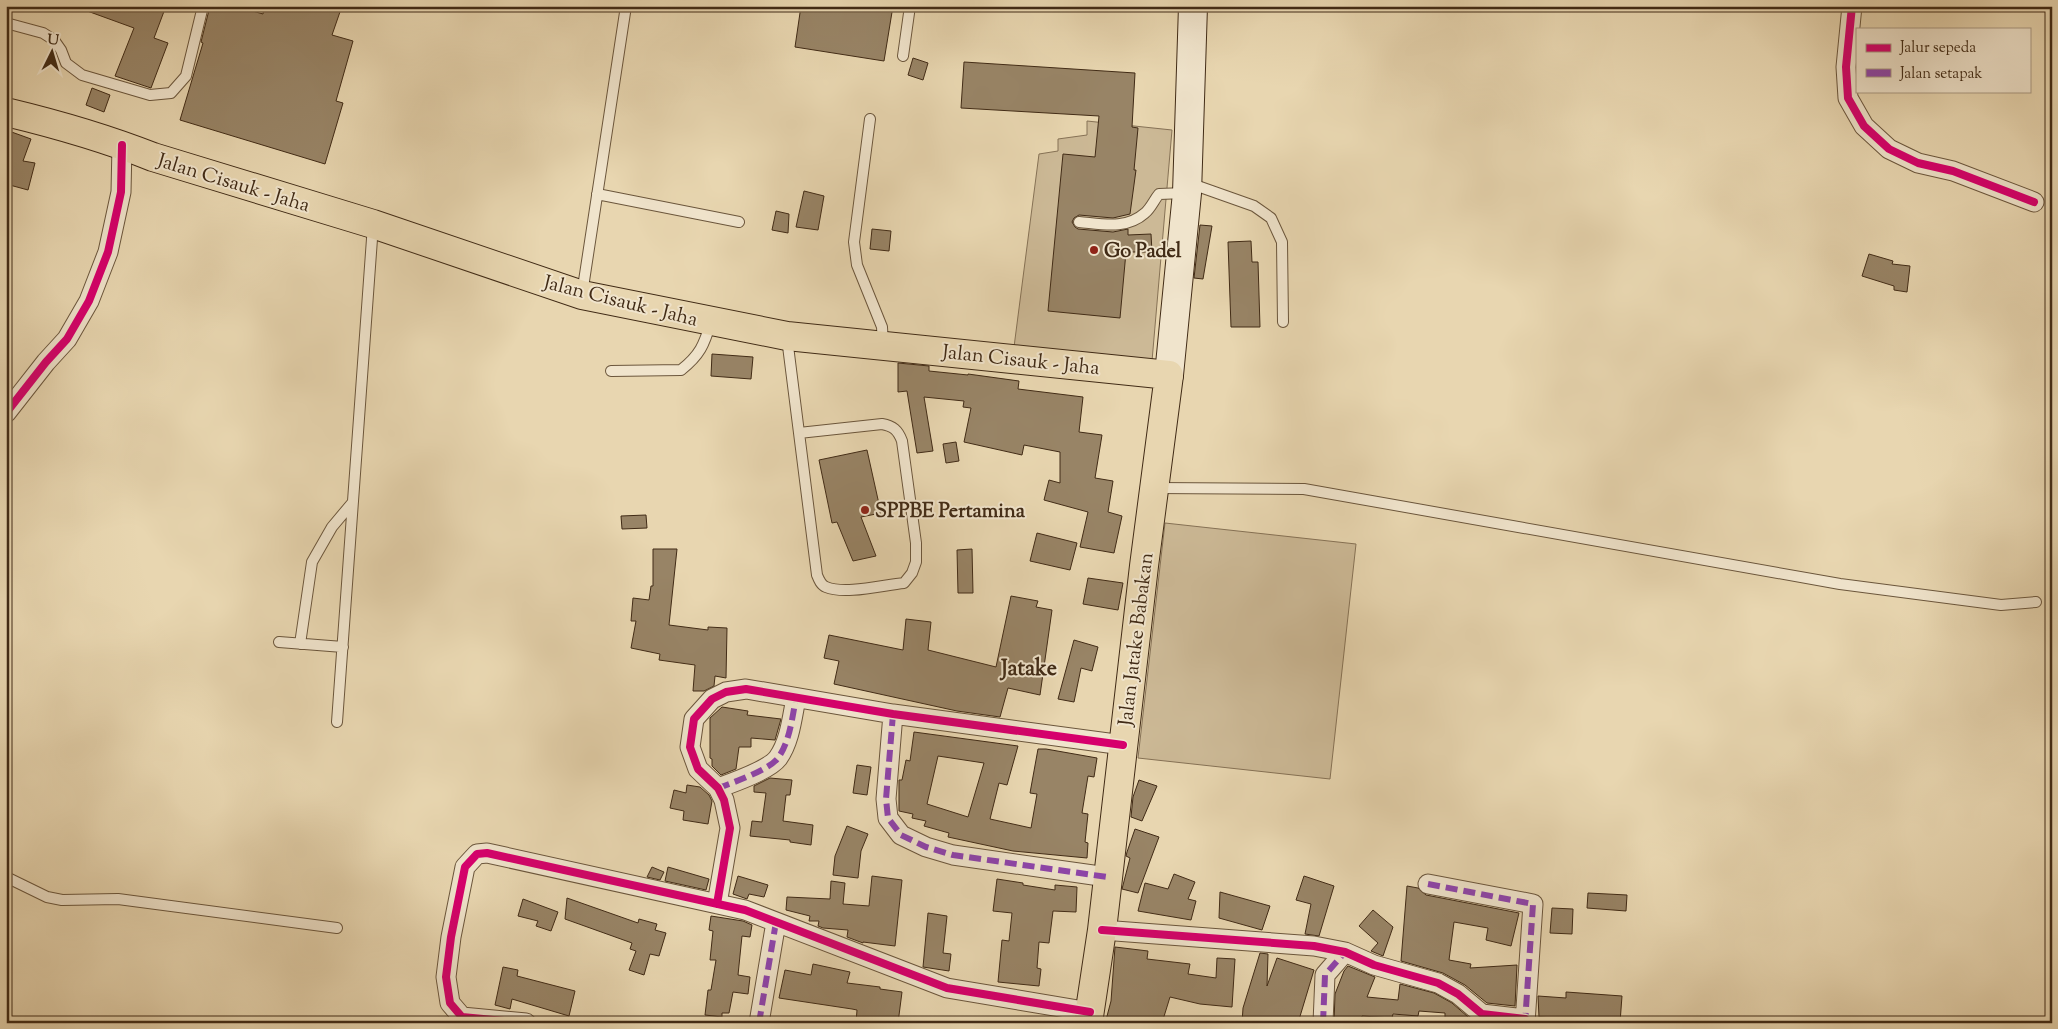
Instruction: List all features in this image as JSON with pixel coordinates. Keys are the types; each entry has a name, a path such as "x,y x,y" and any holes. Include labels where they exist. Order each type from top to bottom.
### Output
{"main road":[{"path":"1169,375 1188,188 1192,6"},
{"name":"Jalan Cisauk - Jaha","path":"6,112 59,125 153,157 373,224 582,295 787,336 1169,375"},
{"name":"Jalan Jatake Babakan","path":"1089,1017 1102,930 1122,745 1169,375"}],"street":[{"path":"1852,6 1846,66 1848,98 1864,126 1890,149 1918,162 1953,171 2034,202"},
{"path":"9,405 67,339 89,302 108,252 121,192 122,145"},
{"path":"717,904 730,828 724,800 718,788 698,769 690,747 694,720 712,699 726,692 746,689 893,714 1122,745"},
{"path":"718,788 741,780 777,760 788,739 796,698"},
{"path":"893,714 886,798 888,818 901,835 926,847 953,854 1107,877"},
{"path":"526,1023 462,1017 450,1003 446,977 451,938 465,867 477,854 486,853 745,910 947,988 1089,1017"},
{"path":"1102,930 1314,946 1345,952 1374,966 1413,975 1444,985 1482,1014 1525,1021 1533,904 1428,884"},
{"path":"759,1023 776,922"},
{"path":"1323,1023 1324,975 1345,952"}],"lane":[{"path":"6,23 43,33 54,40 61,50 66,63 82,74 150,96 171,93 186,76 202,6"},
{"path":"582,295 626,6"},
{"path":"903,56 910,6"},
{"path":"870,119 854,242 857,266 882,327 883,345"},
{"path":"1079,222 1117,226 1133,222 1146,213 1159,194 1188,188 1254,206 1271,218 1282,242 1283,322"},
{"path":"598,194 739,222"},
{"path":"337,722 373,224"},
{"path":"611,371 681,370 695,358 704,344 711,322"},
{"path":"787,336 799,433 817,575 821,584 827,588 845,590 904,583 912,573 916,562 916,553 902,441 899,433 889,425 882,424 799,433"},
{"path":"1154,488 1304,489 1840,584 2001,606 2036,602"},
{"path":"300,644 312,562 332,527 353,502"},
{"path":"279,642 343,647"},
{"path":"6,877 47,898 62,900 118,899 338,928"}],"shaded area":[{"name":"Go Padel","path":"1087,121 1172,130 1152,361 1014,347 1039,154 1058,151 1058,139 1087,135"},
{"path":"1165,523 1356,544 1330,779 1138,758"}],"building":[{"path":"80,6 166,6 154,38 168,43 151,88 115,76 134,28 79,8"},
{"path":"210,6 235,6 263,14 264,6 342,6 332,35 353,41 336,101 343,103 325,164 180,120 203,43 201,42"},
{"path":"801,6 893,6 884,61 795,47"},
{"path":"913,58 928,63 923,80 908,75"},
{"path":"964,62 1135,73 1132,127 1138,128 1134,170 1136,170 1130,214 1113,218 1079,215 1072,222 1078,229 1113,232 1128,229 1128,235 1151,234 1152,252 1126,252 1120,318 1048,311 1063,154 1095,157 1099,116 961,108"},
{"path":"92,88 110,95 104,112 86,105"},
{"path":"6,130 31,139 23,161 35,163 28,190 6,184"},
{"path":"804,191 824,196 818,230 796,227"},
{"path":"776,211 789,214 788,233 772,230"},
{"path":"1200,225 1212,226 1203,279 1194,278"},
{"path":"872,229 891,231 889,251 870,249"},
{"path":"1251,241 1252,262 1258,262 1260,327 1231,327 1228,242"},
{"path":"1869,254 1893,261 1892,264 1910,266 1907,292 1894,290 1894,286 1862,276"},
{"path":"712,354 753,357 751,379 711,376"},
{"path":"898,363 929,366 929,371 1019,381 1018,389 1083,397 1079,432 1102,435 1095,478 1113,481 1108,512 1122,516 1114,553 1080,547 1088,512 1044,500 1049,480 1060,483 1060,452 1024,445 1022,455 964,442 971,408 963,407 964,401 924,397 933,451 917,453 907,391 898,392"},
{"path":"956,442 959,461 946,463 943,444"},
{"path":"867,450 881,513 861,517 876,556 853,561 837,522 832,523 819,460"},
{"path":"646,515 647,528 622,529 621,516"},
{"path":"1037,533 1077,543 1070,570 1030,561"},
{"path":"653,549 677,549 669,625 708,630 708,627 727,628 726,678 715,676 714,686 704,691 693,691 695,665 659,660 660,654 631,648 636,621 631,621 633,598 649,600 651,586 653,586"},
{"path":"972,549 973,593 958,593 957,550"},
{"path":"1088,578 1123,583 1118,610 1083,604"},
{"path":"1011,596 1038,601 1036,607 1052,610 1040,695 1008,688 1000,717 957,711 834,684 839,661 824,658 829,635 903,650 906,619 931,622 928,650 996,667"},
{"path":"1074,640 1098,647 1092,671 1081,668 1074,702 1058,699"},
{"path":"722,707 748,711 747,715 781,719 775,740 751,738 751,747 739,747 736,769 721,775 712,766 712,759 710,758 710,718"},
{"path":"914,732 1018,746 1007,785 999,783 990,819 1031,828 1037,794 1030,793 1038,749 1097,758 1094,777 1088,776 1082,813 1088,814 1085,842 1088,843 1087,858 1013,851 948,837 949,833 924,826 926,821 912,818 913,814 899,811 899,780 902,780 906,760 910,761","holes":["938,756 984,763 968,817 927,804"]},
{"path":"857,765 871,767 867,795 853,793"},
{"path":"770,778 792,780 790,795 786,795 783,821 813,825 811,845 790,842 790,840 750,836 752,821 762,822 766,793 754,792 754,786"},
{"path":"1139,780 1157,786 1142,821 1131,817 1133,797"},
{"path":"687,785 700,787 709,795 712,801 708,824 683,820 684,811 670,808 674,790 686,793"},
{"path":"847,826 868,834 861,851 858,878 833,875 835,856"},
{"path":"1135,829 1159,837 1138,893 1122,889 1130,858 1126,856"},
{"path":"652,867 664,872 660,880 647,877"},
{"path":"668,867 709,879 706,890 665,881"},
{"path":"1174,874 1195,882 1188,899 1196,901 1191,920 1138,911 1145,883 1168,889"},
{"path":"738,876 768,885 764,897 749,894 747,899 733,894"},
{"path":"872,876 902,880 895,946 863,943 847,937 848,930 823,928 818,926 819,921 809,921 810,916 786,910 787,897 830,899 831,881 845,883 843,904 869,906"},
{"path":"1304,876 1334,886 1319,936 1305,934 1311,904 1296,900"},
{"path":"997,879 1055,890 1055,885 1077,887 1076,912 1053,911 1049,943 1039,942 1037,968 1041,969 1039,986 998,982 1002,940 1009,941 1012,913 993,911"},
{"path":"1407,886 1418,888 1426,895 1519,913 1511,946 1486,940 1488,928 1454,922 1449,960 1471,964 1470,968 1517,965 1515,1006 1487,1003 1465,985 1443,973 1401,961"},
{"path":"1220,892 1270,906 1262,930 1219,918"},
{"path":"1588,893 1627,895 1626,911 1587,908"},
{"path":"567,898 638,923 639,919 657,924 655,930 666,933 659,956 650,954 644,975 629,970 636,951 630,949 632,943 565,919"},
{"path":"523,899 558,912 551,931 536,926 538,921 518,916"},
{"path":"1552,908 1573,909 1572,934 1550,933"},
{"path":"1373,910 1393,927 1383,956 1371,951 1378,943 1359,926"},
{"path":"928,913 947,916 943,953 951,954 949,971 923,967"},
{"path":"711,916 743,921 752,925 750,937 742,936 738,975 750,977 748,994 733,992 729,1013 722,1013 722,1017 705,1015 708,990 711,990 716,960 710,960 713,931 709,930"},
{"path":"1115,947 1148,951 1147,959 1190,964 1188,974 1216,978 1217,958 1235,959 1232,1007 1200,1004 1170,997 1162,1023 1118,1023 1106,1020 1111,1001"},
{"path":"1260,953 1268,954 1267,986 1277,958 1314,970 1298,1023 1242,1023 1243,1008"},
{"path":"813,964 850,972 847,983 902,992 898,1023 856,1023 857,1010 779,998 785,970 811,975"},
{"path":"1348,966 1375,977 1367,997 1398,1000 1400,984 1434,993 1452,1003 1475,1023 1445,1023 1445,1013 1419,1011 1418,1016 1393,1014 1392,1018 1362,1016 1361,1023 1334,1023 1335,994 1344,971"},
{"path":"503,967 518,970 517,976 575,991 569,1016 512,999 510,1009 495,1005"},
{"path":"1566,992 1622,996 1620,1023 1598,1023 1598,1021 1539,1017 1538,996 1566,998"}],"marked path":[{"path":"718,788 759,771 778,758 788,737 796,698"},
{"path":"893,714 886,799 888,818 901,835 926,847 953,855 1107,877"},
{"path":"1428,884 1533,904 1525,1023"},
{"path":"759,1023 776,922"},
{"path":"1323,1023 1325,975 1345,952"}],"cycle path":[{"path":"1852,6 1846,67 1848,98 1864,126 1889,149 1918,163 1953,171 2034,202"},
{"path":"6,413 46,362 67,339 89,301 108,252 121,192 122,145"},
{"path":"717,904 730,828 724,800 718,788 698,769 690,747 694,719 712,699 726,692 746,689 893,714 1123,745"},
{"path":"526,1023 462,1017 450,1003 446,977 451,937 465,867 477,854 487,853 745,910 947,988 1090,1012"},
{"path":"1102,930 1314,946 1345,952 1374,965 1438,983 1458,994 1482,1014 1525,1019"}],"place":[{"name":"Go Padel","path":"1094,250"},
{"name":"SPPBE Pertamina","path":"865,510"}],"district":[{"name":"Jatake","path":"1029,667"}]}
